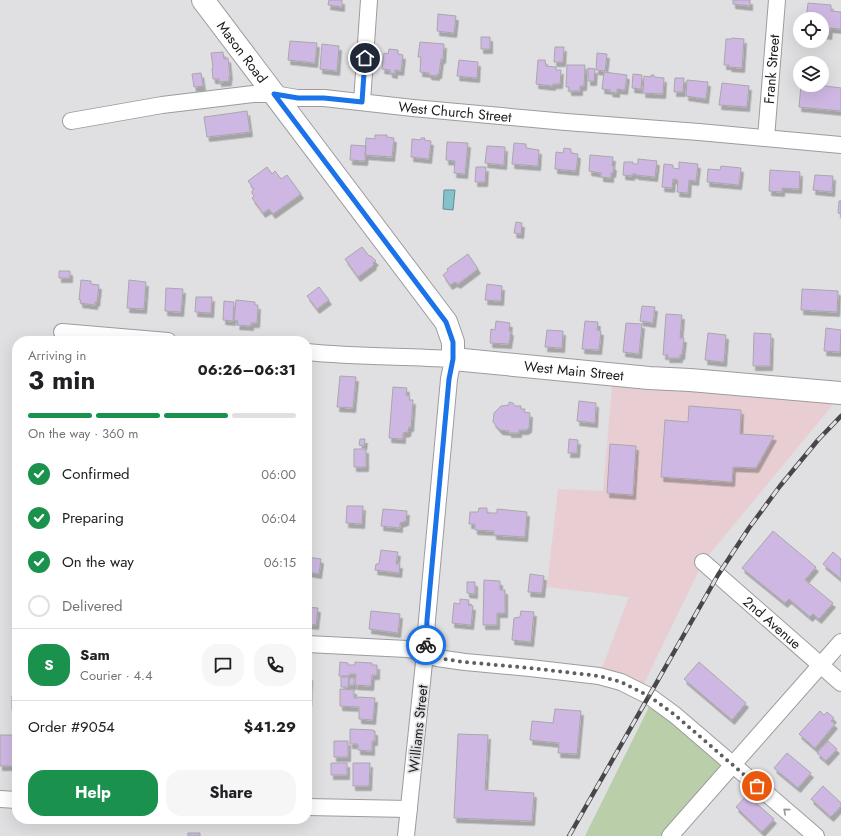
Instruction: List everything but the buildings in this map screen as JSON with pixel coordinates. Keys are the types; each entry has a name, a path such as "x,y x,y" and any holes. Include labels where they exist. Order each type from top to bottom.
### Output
{"main road":[{"name":"Mason Road","path":"203,0 446,322 453,342 453,359"},
{"name":"West Main Street","path":"453,359 649,378 841,393"}],"street":[{"path":"362,102 369,0"},
{"name":"Frank Street","path":"766,138 777,0"},
{"name":"West Church Street","path":"71,121 162,105 253,94 274,94 298,98 324,98 413,108 841,145"},
{"path":"62,332 109,336"},
{"name":"West Main Street","path":"312,352 453,359"},
{"name":"Williams Street","path":"406,836 426,653 427,620 449,379 453,359"},
{"name":"2nd Avenue","path":"704,562 841,683"},
{"path":"670,836 841,642"},
{"path":"312,644 407,649 426,653 437,658 599,676 621,682 649,696 665,707 816,836"},
{"path":"0,799 12,800"},
{"path":"312,807 409,809"}],"shaded area":[{"path":"613,374 841,395 703,562 640,692 599,676 629,597 547,587 558,489 603,491"}],"green space":[{"path":"660,703 733,765 671,836 585,836 649,707"}],"water":[{"path":"444,190 455,190 453,210 443,209"}],"railway":[{"path":"569,836 718,575 749,528 780,486 818,440 841,416"}],"way so far":[{"path":"426,645 426,653 437,658 599,676 621,682 660,703 757,786"}],"route":[{"path":"365,58 362,102 324,98 298,98 274,94 446,322 453,342 453,359 449,379 426,645"}]}
